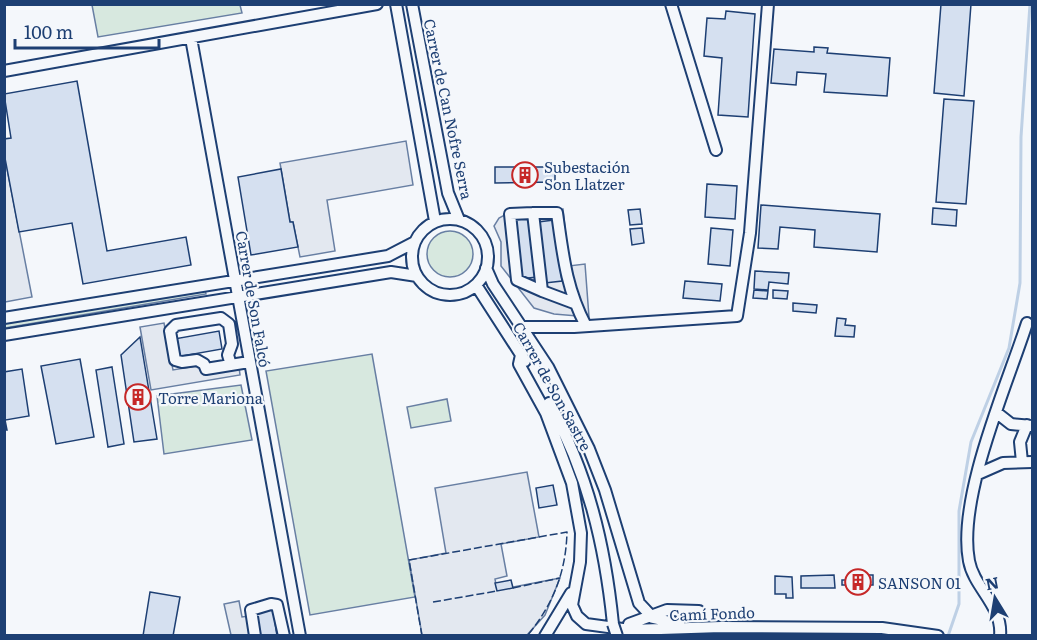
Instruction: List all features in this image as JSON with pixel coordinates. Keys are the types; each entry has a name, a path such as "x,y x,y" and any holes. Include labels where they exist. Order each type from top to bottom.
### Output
{"street":[{"path":"4,71 377,4"},
{"name":"Carrer de Can Nofre Serra","path":"396,4 435,222"},
{"name":"Carrer de Can Nofre Serra","path":"412,4 448,193 459,220"},
{"path":"671,4 716,150"},
{"path":"522,327 586,326 737,316 750,233 768,4"},
{"name":"Carrer de Son Falcó","path":"191,38 300,636"},
{"path":"533,213 542,291"},
{"path":"574,303 517,280 510,214 557,213 566,280 574,303 586,326"},
{"path":"459,220 470,225 483,238 488,256 486,268 476,285 460,294 448,295 430,289 417,276 412,254 420,234 435,222 459,220"},
{"path":"4,318 234,279 388,256 415,242"},
{"path":"486,268 493,284 548,367 586,442 605,490 639,603 640,614 629,624"},
{"path":"4,335 391,272 417,276"},
{"name":"Carrer de Son Sastre","path":"476,285 521,355 561,426 586,483 601,538 612,612 608,626"},
{"path":"231,365 228,355 232,344 229,324 221,318 176,325 170,331 175,360 182,362 197,360 204,364 206,369 231,365 249,362"},
{"path":"1000,636 998,615 969,562 968,530 987,435 997,413 1027,323"},
{"path":"521,355 519,364 546,413 574,489 581,533 580,562 574,588 545,636"},
{"path":"978,474 1003,463 1027,462 1020,442 1030,426 1011,424 997,413"},
{"path":"618,534 629,557 644,602 655,614"},
{"name":"Camí Fondo","path":"574,588 572,605 577,616 586,624 630,630 721,627 882,628 923,632 938,636"},
{"path":"639,603 672,623 721,627"},
{"path":"255,636 251,610 271,604 277,605 284,636"},
{"path":"608,626 629,624 655,614 699,611"},
{"path":"608,626 612,636"},
{"path":"608,626 616,636"}],"shaded area":[{"path":"92,5 240,5 242,13 98,37"},
{"path":"406,141 413,185 327,200 335,251 300,257 293,222 290,222 280,163"},
{"path":"4,153 32,297 5,302 4,302"},
{"path":"563,209 569,266 585,264 589,317 554,314 534,308 501,266 501,242 494,226 499,218 514,210"},
{"path":"450,231 466,238 473,254 466,270 450,277 434,270 427,254 434,238"},
{"path":"205,290 206,294 5,328 5,322"},
{"path":"164,323 173,370 238,359 240,375 151,390 140,327"},
{"path":"372,354 415,597 310,615 266,371"},
{"path":"241,385 252,440 164,454 157,396"},
{"path":"447,399 451,421 411,428 407,407"},
{"path":"527,472 539,537 501,544 507,576 495,579 497,590 560,578 545,615 527,635 422,635 409,560 446,553 435,488"},
{"path":"239,601 242,617 249,616 253,635 231,635 224,604"}],"building":[{"path":"941,4 971,4 964,96 934,93"},
{"path":"726,11 755,14 748,117 718,115 722,58 704,56 707,18 725,19"},
{"path":"814,47 828,48 827,53 890,58 887,96 824,92 826,74 797,72 796,85 771,83 774,49 814,52"},
{"path":"77,81 107,251 186,237 191,265 83,284 72,223 19,232 4,153 4,139 11,138 4,94"},
{"path":"944,99 974,101 966,204 936,202"},
{"name":"Subestación Son Llatzer","path":"495,167 555,167 555,182 495,183"},
{"path":"281,169 290,222 293,222 298,247 251,255 238,177"},
{"path":"707,184 737,186 735,219 705,217"},
{"path":"761,205 880,214 877,252 814,247 815,230 780,227 778,249 758,248"},
{"path":"933,208 957,210 956,226 932,224"},
{"path":"640,209 642,224 630,225 628,210"},
{"path":"529,217 537,277 520,279 513,219"},
{"path":"554,220 562,281 545,283 538,222"},
{"path":"642,228 644,243 632,245 630,229"},
{"path":"711,228 733,230 730,266 708,264"},
{"path":"755,271 789,273 788,284 769,282 768,290 754,289"},
{"path":"685,281 722,284 720,301 683,298"},
{"path":"754,290 768,291 767,299 753,298"},
{"path":"773,290 788,291 787,299 773,298"},
{"path":"793,303 817,305 816,313 793,311"},
{"path":"837,318 846,319 845,325 855,326 854,337 835,336"},
{"path":"219,331 222,349 177,357 174,339"},
{"name":"Torre Mariona","path":"140,337 157,439 134,442 121,355"},
{"path":"80,359 94,437 56,444 41,366"},
{"path":"112,367 124,444 108,447 96,370"},
{"path":"22,369 29,416 5,420 7,430 4,430 4,372"},
{"path":"553,485 557,505 539,508 536,488"},
{"path":"834,575 835,588 801,588 801,576"},
{"name":"SANSON 01","path":"848,575 873,575 873,585 842,585 842,580 848,580"},
{"path":"775,576 792,577 793,598 786,598 786,594 775,594"},
{"path":"511,580 513,588 497,591 495,583"},
{"path":"150,592 180,597 173,636 143,636"},
{"path":"273,609 277,636 258,636 254,612"}],"waterway":[{"path":"948,636 959,604 959,511 971,442 1009,348 1020,283 1021,137 1030,4"}],"fence":[{"path":"422,636 409,560 567,532 561,574 551,600 527,636"},
{"path":"513,588 560,578"},
{"path":"433,602 497,591"}],"place":[{"name":"Subestación Son Llatzer","path":"525,175"},
{"name":"Torre Mariona","path":"138,397"},
{"name":"SANSON 01","path":"858,582"}]}
